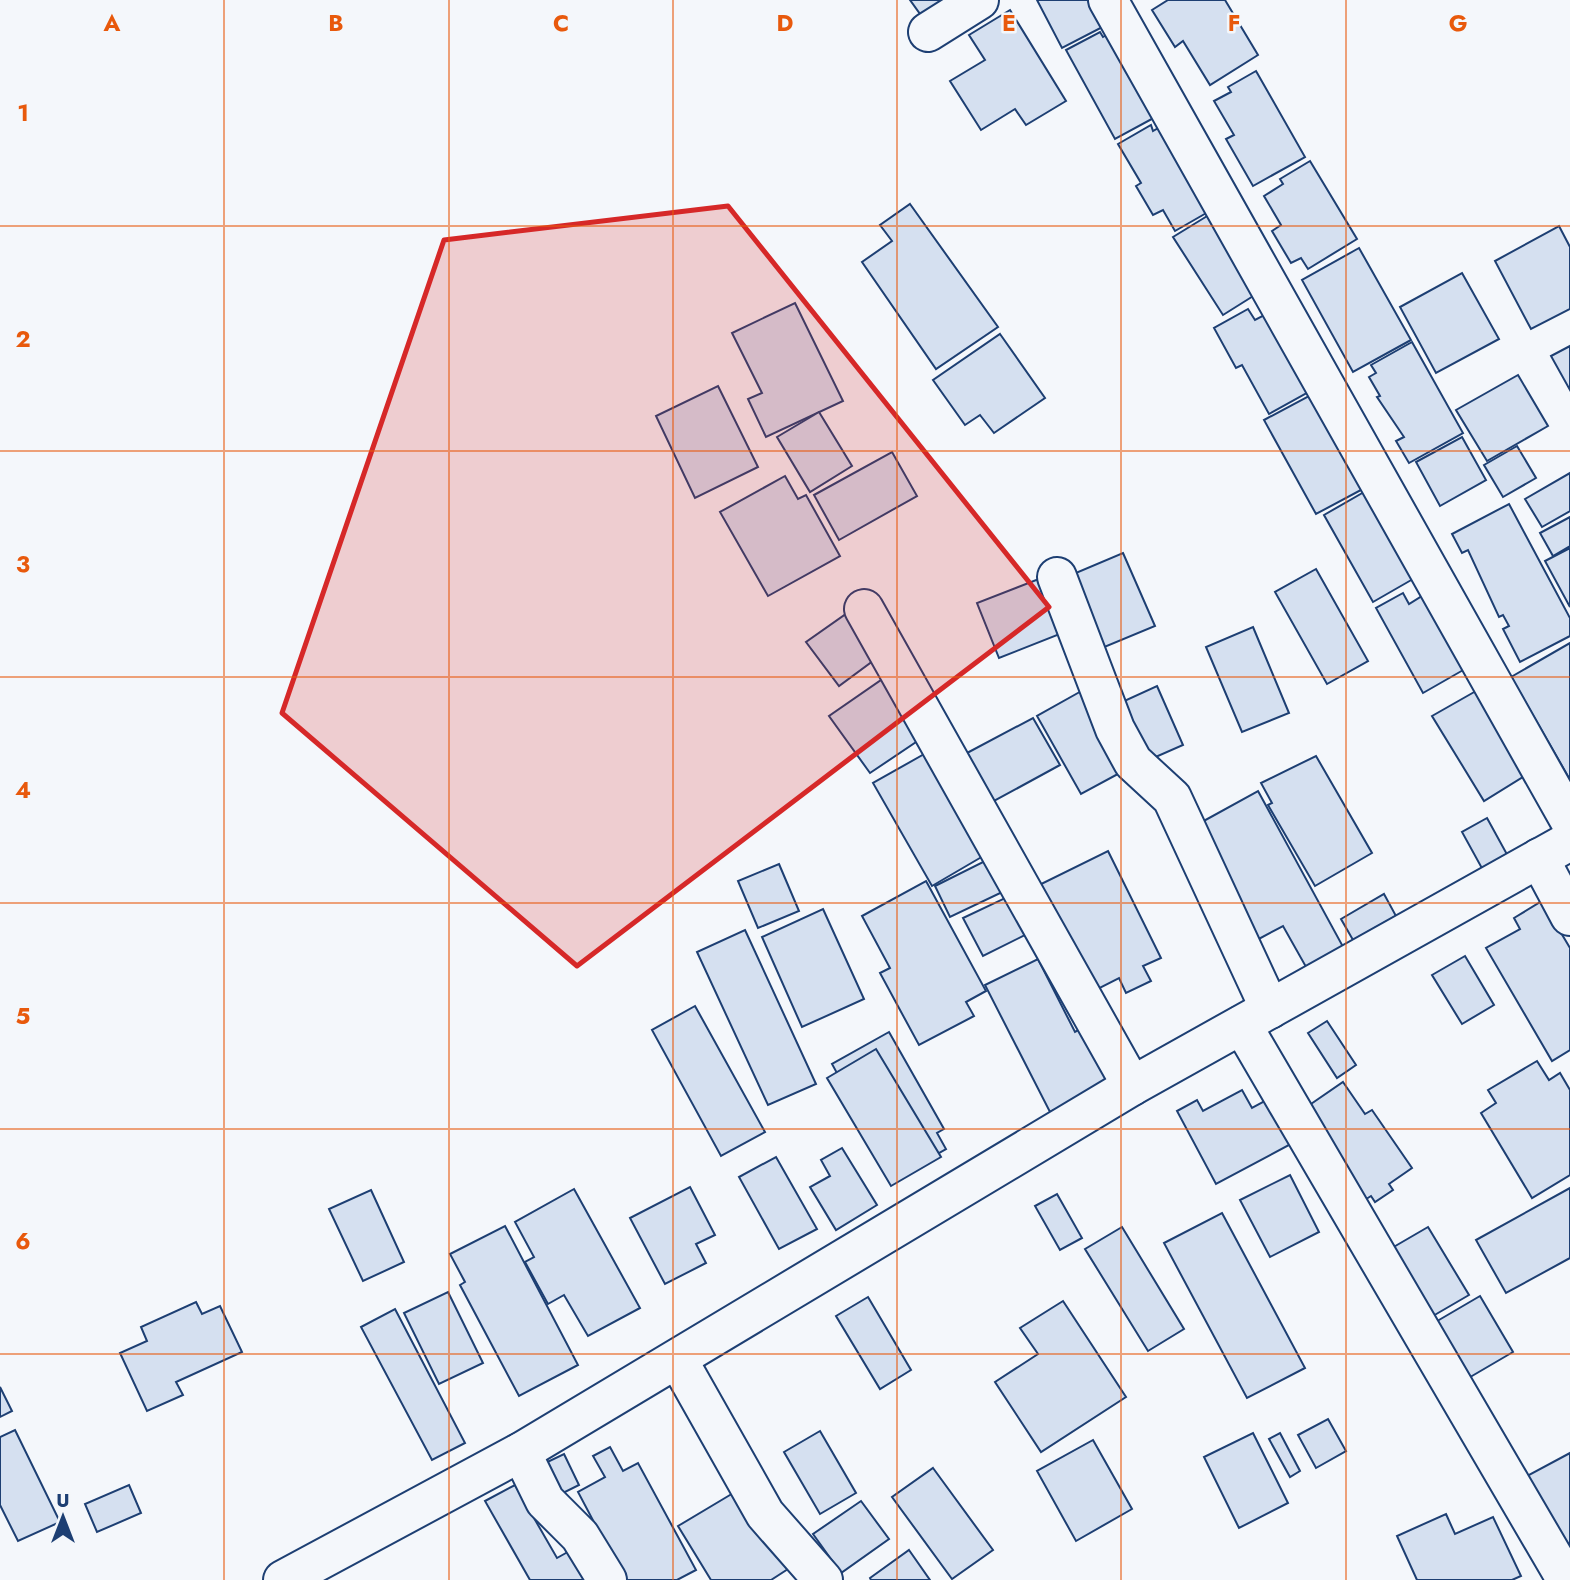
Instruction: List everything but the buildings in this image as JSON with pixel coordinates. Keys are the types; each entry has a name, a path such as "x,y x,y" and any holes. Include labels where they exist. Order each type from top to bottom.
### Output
{"street":[{"path":"928,32 979,0"},
{"path":"1108,0 1570,821"},
{"path":"1057,578 1115,729 1133,762 1172,798 1256,1017 1566,1579"},
{"path":"864,609 1132,1087"},
{"path":"283,1580 521,1452 1132,1087 1554,849 1570,916"},
{"path":"678,1360 765,1514 823,1580"},
{"path":"521,1452 545,1501 580,1536 607,1580"}],"highlighted area":[{"path":"728,206 1049,607 577,966 282,713 444,240"}]}
